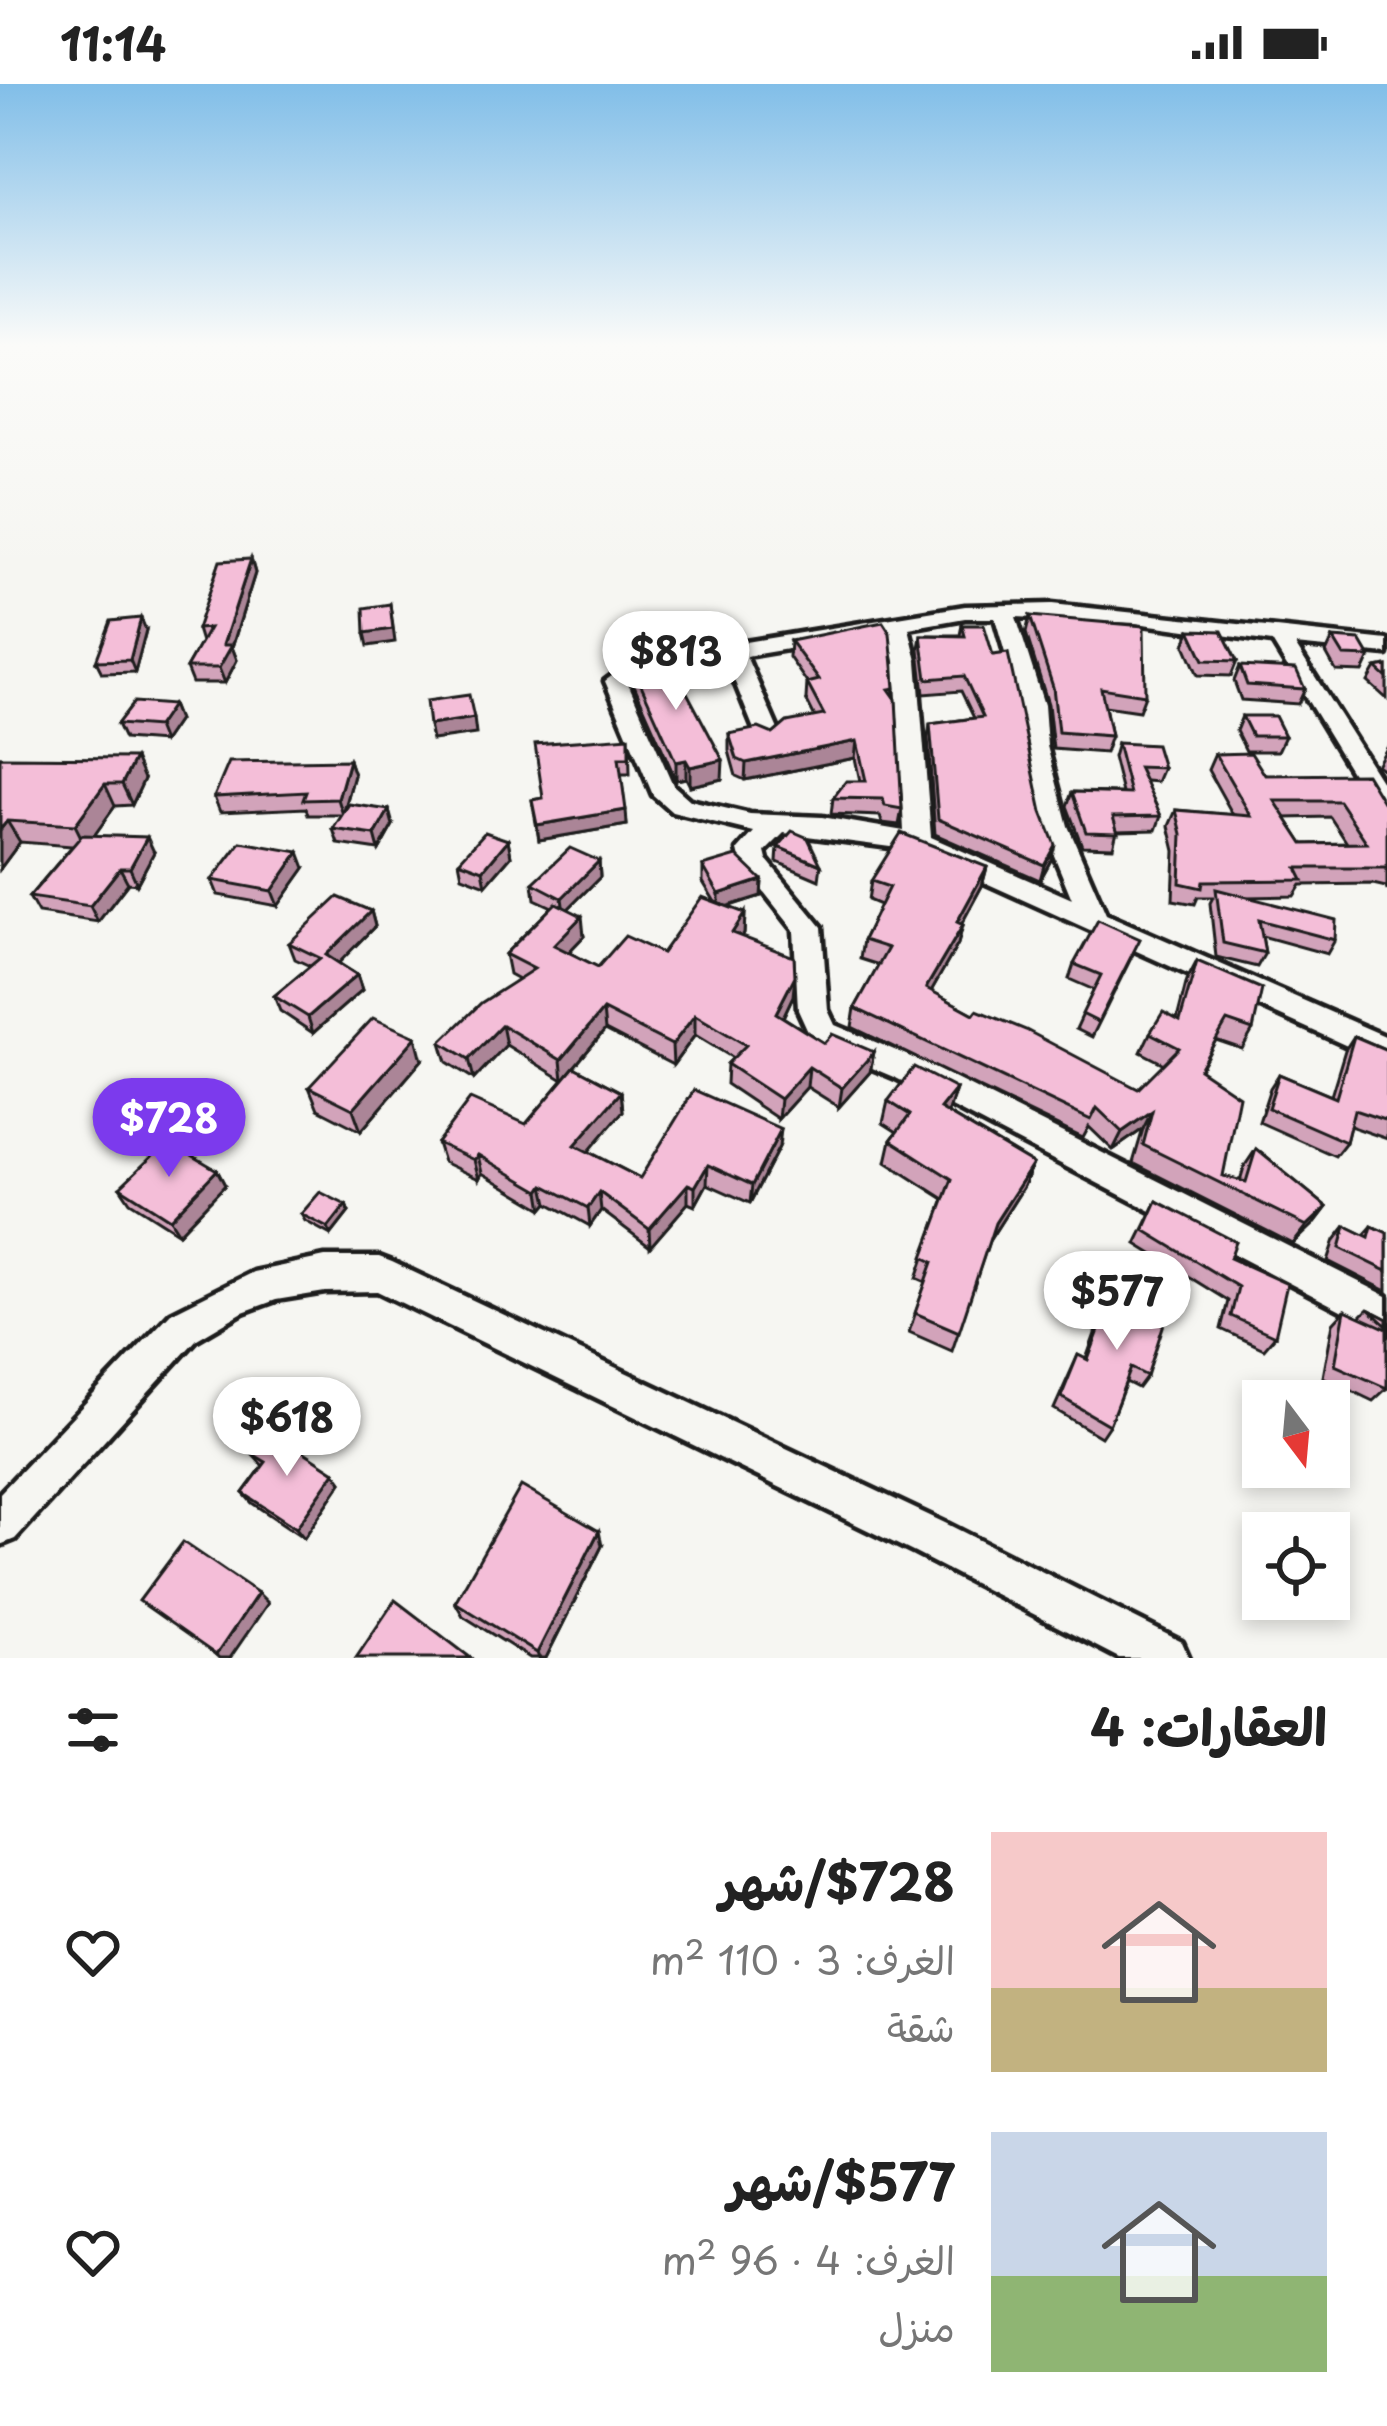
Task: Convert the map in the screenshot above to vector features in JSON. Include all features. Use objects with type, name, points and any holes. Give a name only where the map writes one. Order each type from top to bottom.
[{"type":"street","points":[[1004,611],[1032,705],[1035,746],[1055,826],[1093,916]]},
{"type":"street","points":[[1387,647],[1136,617],[1004,611],[637,669],[620,675],[617,690],[668,799],[750,823],[918,842],[1093,916],[1387,1051]]},
{"type":"street","points":[[898,625],[906,662],[918,842]]},
{"type":"street","points":[[1279,637],[1387,810]]},
{"type":"street","points":[[733,651],[770,739]]},
{"type":"street","points":[[778,824],[751,850],[754,863],[808,927],[813,1010],[824,1034],[907,1069],[1387,1316]]},
{"type":"street","points":[[0,1525],[184,1326],[220,1300],[260,1282],[322,1272],[379,1274],[930,1538],[1166,1658]]},
{"type":"building","points":[[251,559],[223,645],[232,645],[219,668],[186,668],[209,628],[197,629],[220,561]]},
{"type":"building","points":[[390,604],[393,629],[365,633],[364,608]]},
{"type":"building","points":[[1030,616],[1144,626],[1145,695],[1101,688],[1111,736],[1058,732],[1053,687]]},
{"type":"building","points":[[141,618],[130,660],[96,661],[111,621]]},
{"type":"building","points":[[883,622],[890,633],[895,688],[889,689],[896,699],[902,809],[885,806],[883,799],[833,798],[846,781],[866,781],[857,741],[746,763],[737,759],[729,734],[759,728],[773,734],[787,722],[824,715],[807,683],[819,680],[790,641]]},
{"type":"building","points":[[962,625],[984,625],[993,655],[1008,653],[1042,812],[1055,845],[1044,865],[938,819],[930,724],[983,717],[964,676],[927,679],[921,635],[965,636]]},
{"type":"building","points":[[1190,630],[1222,631],[1237,661],[1204,660]]},
{"type":"building","points":[[1333,638],[1360,640],[1370,657],[1344,656]]},
{"type":"building","points":[[668,657],[723,760],[690,767],[686,760],[676,762],[633,667]]},
{"type":"building","points":[[1240,666],[1296,669],[1305,689],[1247,685]]},
{"type":"building","points":[[469,695],[474,718],[429,725],[426,701]]},
{"type":"building","points":[[134,702],[172,705],[157,727],[117,724]]},
{"type":"building","points":[[1242,716],[1275,716],[1285,736],[1252,736]]},
{"type":"building","points":[[629,737],[629,758],[619,758],[626,810],[537,825],[532,800],[543,798],[535,744]]},
{"type":"building","points":[[1117,743],[1156,745],[1163,768],[1138,767],[1161,816],[1113,817],[1118,833],[1086,832],[1072,792],[1130,794]]},
{"type":"building","points":[[1251,753],[1265,775],[1366,774],[1387,803],[1387,868],[1297,868],[1303,880],[1203,881],[1202,888],[1180,883],[1182,834],[1176,810],[1251,816],[1215,754]],"holes":[[[1275,801],[1339,801],[1367,843],[1303,844]]]},
{"type":"building","points":[[0,757],[135,758],[122,784],[105,784],[75,825],[7,821],[0,830]]},
{"type":"building","points":[[349,760],[338,799],[303,800],[306,792],[214,797],[229,762]]},
{"type":"building","points":[[349,804],[389,810],[375,835],[333,829]]},
{"type":"building","points":[[792,831],[808,838],[821,865],[778,847]]},
{"type":"building","points":[[485,832],[508,840],[483,870],[459,861]]},
{"type":"building","points":[[901,833],[987,867],[957,922],[963,925],[926,988],[974,1014],[977,1010],[1026,1030],[1138,1089],[1179,1048],[1150,1033],[1163,1012],[1180,1021],[1197,961],[1262,989],[1253,1030],[1227,1021],[1199,1069],[1239,1096],[1223,1176],[1246,1182],[1256,1149],[1327,1207],[1307,1226],[1143,1145],[1152,1111],[1122,1132],[1097,1108],[1091,1120],[855,1008],[888,948],[863,940],[889,887],[871,881]]},
{"type":"building","points":[[82,835],[147,837],[130,868],[120,868],[90,906],[29,897]]},
{"type":"building","points":[[241,842],[299,852],[272,891],[212,880]]},
{"type":"building","points":[[570,848],[599,861],[562,898],[533,883]]},
{"type":"building","points":[[737,856],[762,880],[719,894],[703,866]]},
{"type":"building","points":[[1216,889],[1336,920],[1335,940],[1259,920],[1265,953],[1223,943]]},
{"type":"building","points":[[338,897],[371,911],[326,955],[357,975],[308,1017],[274,996],[320,958],[289,943]]},
{"type":"building","points":[[702,897],[745,913],[732,933],[794,957],[795,976],[776,1013],[824,1043],[832,1034],[874,1052],[842,1088],[809,1067],[780,1099],[727,1064],[746,1045],[695,1015],[672,1045],[603,1010],[561,1060],[502,1025],[469,1059],[441,1042],[481,1003],[534,969],[505,954],[556,903],[582,916],[554,945],[598,967],[625,936],[662,953]]},
{"type":"building","points":[[1098,920],[1140,939],[1098,1022],[1082,1014],[1101,975],[1074,964]]},
{"type":"building","points":[[373,1018],[416,1037],[353,1109],[309,1087]]},
{"type":"building","points":[[1354,1036],[1387,1050],[1387,1121],[1354,1110],[1346,1142],[1268,1108],[1279,1074],[1336,1098]]},
{"type":"building","points":[[574,1067],[621,1092],[575,1145],[640,1178],[694,1090],[781,1129],[752,1185],[708,1165],[695,1187],[688,1184],[649,1229],[599,1192],[588,1208],[544,1185],[540,1191],[478,1155],[474,1160],[437,1143],[470,1099],[526,1124]]},
{"type":"building","points":[[914,1067],[956,1089],[940,1109],[1033,1164],[995,1223],[959,1332],[915,1313],[933,1262],[923,1257],[952,1179],[891,1140],[910,1115],[888,1101]]},
{"type":"building","points":[[168,1141],[217,1170],[170,1219],[120,1187]]},
{"type":"building","points":[[320,1192],[346,1205],[328,1228],[301,1214]]},
{"type":"building","points":[[1157,1201],[1236,1242],[1230,1258],[1287,1284],[1275,1336],[1231,1316],[1238,1287],[1144,1230]]},
{"type":"building","points":[[1346,1226],[1369,1237],[1372,1226],[1387,1233],[1387,1271],[1340,1248]]},
{"type":"building","points":[[1117,1282],[1169,1308],[1147,1376],[1131,1368],[1109,1425],[1061,1397],[1078,1355],[1088,1360]]},
{"type":"building","points":[[1345,1310],[1387,1329],[1387,1388],[1335,1365]]},
{"type":"building","points":[[269,1429],[335,1472],[296,1528],[243,1493],[266,1462],[251,1453]]},
{"type":"building","points":[[521,1486],[599,1531],[537,1653],[455,1602]]},
{"type":"building","points":[[183,1542],[258,1593],[216,1655],[139,1601]]},
{"type":"building","points":[[395,1600],[471,1658],[356,1658]]}]
